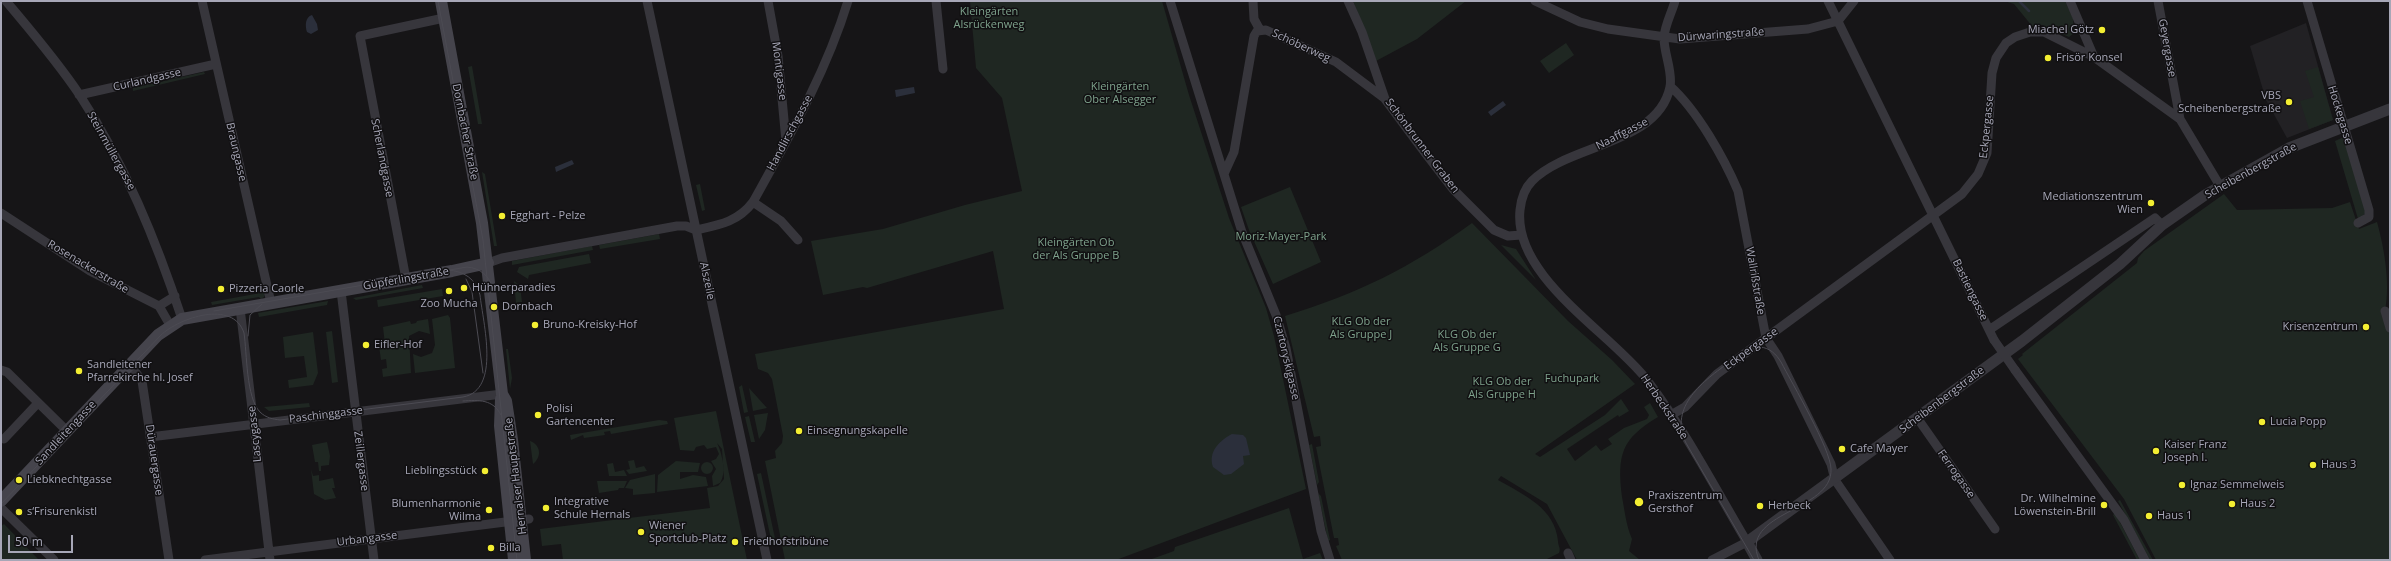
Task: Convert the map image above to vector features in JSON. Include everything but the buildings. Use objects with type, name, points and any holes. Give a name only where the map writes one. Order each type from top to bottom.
[{"type":"main road","name":"Dornbacher Straße","points":[[441,1],[488,263]]},
{"type":"main road","name":"Güpferlingstraße","points":[[130,364],[158,335],[170,325],[182,319],[488,263]]},
{"type":"main road","name":"Hernalser Hauptstraße","points":[[488,263],[502,394],[506,401],[512,440],[525,560]]},
{"type":"main road","name":"Sandleitengasse","points":[[1,501],[130,364]]},
{"type":"main road","name":"Hernalser Hauptstraße","points":[[514,560],[520,520]]},
{"type":"street","name":"Steinmüllergasse","points":[[6,1],[79,95],[132,187],[146,218],[182,319]]},
{"type":"street","name":"Braungasse","points":[[202,1],[271,303]]},
{"type":"street","name":"Alszeile","points":[[647,1],[767,560]]},
{"type":"street","name":"Montigasse","points":[[768,1],[778,56],[786,141]]},
{"type":"street","name":"Handlirschgasse","points":[[696,230],[734,219],[746,210],[752,202],[806,107],[827,60],[848,1]]},
{"type":"street","points":[[936,1],[943,69]]},
{"type":"street","name":"Czartoryskigasse","points":[[1170,1],[1242,232],[1276,315],[1286,348],[1321,531],[1330,560]]},
{"type":"street","points":[[1253,1],[1254,19],[1260,30]]},
{"type":"street","name":"Schönbrunner Graben","points":[[1348,1],[1385,99],[1438,171],[1477,216],[1494,230],[1508,236],[1521,235]]},
{"type":"street","name":"Dürwaringstraße","points":[[1535,1],[1580,22],[1608,29],[1680,39],[1808,29],[1838,21]]},
{"type":"street","name":"Naaffgasse","points":[[1521,235],[1519,221],[1522,197],[1532,181],[1551,168],[1636,129],[1652,120],[1662,106],[1670,86],[1664,37],[1675,1]]},
{"type":"street","name":"Bastiengasse","points":[[1828,1],[1994,340],[2124,520],[2145,560]]},
{"type":"street","points":[[1838,21],[1854,1]]},
{"type":"street","points":[[2070,1],[2094,57]]},
{"type":"street","name":"Geyergasse","points":[[2158,1],[2180,120]]},
{"type":"street","name":"Hockegasse","points":[[2307,1],[2369,210],[2369,217],[2358,223]]},
{"type":"street","name":"Scherlandgasse","points":[[406,279],[360,36],[444,18]]},
{"type":"street","name":"Schöberweg","points":[[1224,174],[1234,152],[1254,36],[1260,30],[1266,30],[1336,62],[1385,99]]},
{"type":"street","name":"Eckpergasse","points":[[1672,415],[1685,407],[1717,374],[1933,216],[1970,185],[1983,164],[1987,153],[1992,73],[1996,58],[2006,43],[2022,34],[2044,32],[2094,57],[2180,120],[2220,186]]},
{"type":"street","name":"Curlandgasse","points":[[79,95],[216,64]]},
{"type":"street","name":"Wallrißstraße","points":[[1670,86],[1682,96],[1699,122],[1729,171],[1738,191],[1766,338],[1778,356],[1831,464],[1835,480],[1890,560]]},
{"type":"street","name":"Scheibenbergstraße","points":[[1712,560],[1747,542],[1835,480],[2022,341],[2120,264],[2162,225],[2220,186],[2289,148],[2390,109]]},
{"type":"street","points":[[752,202],[781,221],[798,240]]},
{"type":"street","name":"Rosenackerstraße","points":[[1,213],[90,271],[159,306]]},
{"type":"street","points":[[1989,330],[2155,218],[2162,225]]},
{"type":"street","name":"Güpferlingstraße","points":[[488,263],[502,258],[677,226],[686,226],[696,230]]},
{"type":"street","name":"Herbeckstraße","points":[[1521,235],[1548,281],[1575,311],[1622,352],[1640,372],[1672,415],[1757,560]]},
{"type":"street","name":"Zeillergasse","points":[[341,291],[374,560]]},
{"type":"street","points":[[170,325],[159,306],[175,296]]},
{"type":"street","name":"Lascygasse","points":[[240,308],[270,556]]},
{"type":"street","points":[[2385,311],[2390,328]]},
{"type":"street","name":"Dürauergasse","points":[[130,364],[142,380],[169,560]]},
{"type":"street","points":[[1,370],[7,372],[67,431]]},
{"type":"street","name":"Paschinggasse","points":[[150,437],[502,394]]},
{"type":"street","points":[[4,439],[38,403]]},
{"type":"street","name":"Ferrogasse","points":[[1918,418],[1995,530]]},
{"type":"street","points":[[1,508],[54,560]]},
{"type":"street","name":"Urbangasse","points":[[205,560],[270,556],[371,538],[520,520]]},
{"type":"shaded area","points":[[2306,23],[2333,120],[2287,138],[2266,100],[2250,46]]},
{"type":"green space","points":[[970,1],[1162,1],[1189,95],[1229,218],[1266,308],[1274,336],[1306,489],[1116,560],[785,560],[765,461],[776,458],[775,451],[782,443],[783,436],[772,379],[768,373],[758,369],[755,354],[1004,309],[993,251],[867,288],[863,287],[823,295],[811,241],[883,229],[965,205],[1022,191],[1002,98],[976,68]]},
{"type":"green space","points":[[1353,1],[1466,1],[1417,39],[1376,61]]},
{"type":"green space","points":[[2004,1],[2065,1],[2073,18],[2074,33],[2069,37],[2042,25],[2032,26],[2014,4]]},
{"type":"green space","points":[[1566,43],[1574,55],[1549,73],[1540,61]]},
{"type":"green space","points":[[472,66],[482,124],[478,124],[468,67]]},
{"type":"green space","points":[[2318,67],[2333,120],[2309,129],[2300,101],[2314,97],[2305,71]]},
{"type":"green space","points":[[204,72],[205,74],[133,91],[133,88]]},
{"type":"green space","points":[[2346,136],[2366,213],[2358,219],[2335,141]]},
{"type":"green space","points":[[482,172],[485,174],[497,246],[494,246]]},
{"type":"green space","points":[[700,184],[705,210],[702,211],[696,185]]},
{"type":"green space","name":"Moriz-Mayer-Park","points":[[1290,187],[1321,262],[1273,284],[1249,230],[1241,207]]},
{"type":"green space","points":[[2224,194],[2237,210],[2332,208],[2350,202],[2359,229],[2377,222],[2386,269],[2387,293],[2384,315],[2390,337],[2390,560],[2156,560],[2124,499],[2018,359],[2023,355],[2022,354],[2137,263],[2138,258],[2144,251]]},
{"type":"green space","points":[[1472,223],[1568,321],[1612,360],[1635,384],[1535,454],[1540,457],[1605,415],[1621,399],[1629,411],[1619,417],[1618,415],[1567,449],[1575,461],[1596,445],[1601,451],[1612,444],[1608,439],[1624,428],[1647,419],[1649,415],[1644,407],[1650,403],[1658,417],[1636,433],[1629,441],[1621,459],[1620,470],[1622,497],[1627,524],[1632,539],[1629,551],[1640,560],[1577,560],[1547,504],[1501,476],[1498,480],[1528,497],[1545,511],[1556,530],[1560,548],[1559,553],[1545,560],[1342,560],[1336,546],[1339,545],[1338,538],[1334,538],[1316,447],[1321,446],[1320,436],[1314,437],[1285,316],[1336,299],[1382,278],[1427,253]]},
{"type":"green space","points":[[659,234],[660,239],[600,249],[599,245]]},
{"type":"green space","points":[[1501,245],[1516,249],[1536,280]]},
{"type":"green space","points":[[592,246],[593,250],[512,265],[512,261]]},
{"type":"green space","points":[[589,254],[591,263],[529,275],[528,279],[517,272],[519,267]]},
{"type":"green space","points":[[514,281],[520,286],[522,302],[516,303]]},
{"type":"green space","points":[[422,285],[423,288],[356,300],[353,298]]},
{"type":"green space","points":[[442,289],[443,296],[378,307],[377,300]]},
{"type":"green space","points":[[266,292],[264,297],[261,299],[259,297],[212,305],[211,302]]},
{"type":"green space","points":[[328,301],[327,305],[259,317],[258,313]]},
{"type":"green space","points":[[448,315],[450,318],[455,368],[415,373],[413,354],[421,357],[432,353],[435,345],[432,319]]},
{"type":"green space","points":[[428,319],[430,334],[419,331],[409,336],[411,373],[383,377],[382,369],[387,368],[386,359],[381,360],[379,346],[385,345],[383,327],[410,321],[411,324]]},
{"type":"green space","points":[[332,331],[338,382],[332,383],[326,332]]},
{"type":"green space","points":[[313,332],[318,373],[313,385],[289,388],[288,380],[307,377],[304,356],[285,358],[283,337]]},
{"type":"green space","points":[[506,349],[508,349],[512,378],[510,389]]},
{"type":"green space","points":[[742,385],[748,412],[744,413],[739,387]]},
{"type":"green space","points":[[749,388],[767,408],[753,411]]},
{"type":"green space","points":[[309,403],[310,407],[269,411],[264,407]]},
{"type":"green space","name":"Wiener Sportclub-Platz","points":[[716,411],[747,560],[563,560],[561,544],[542,546],[540,529],[710,508],[707,488],[718,486],[724,479],[723,470],[720,483],[713,486],[712,476],[716,469],[711,461],[716,459],[719,454],[716,447],[707,449],[704,445],[696,447],[694,451],[680,450],[674,418]],"holes":[[[717,443],[722,449],[723,462],[721,452]]]},
{"type":"green space","points":[[768,413],[765,430],[759,439],[754,415]]},
{"type":"green space","points":[[749,416],[755,442],[751,442],[745,417]]},
{"type":"green space","points":[[659,420],[667,421],[668,424],[611,434],[610,431],[604,432],[605,435],[584,438],[583,435],[571,440],[570,435]]},
{"type":"green space","points":[[530,441],[536,445],[539,451],[538,458],[533,464]]},
{"type":"green space","points":[[327,442],[330,456],[329,465],[321,466],[321,471],[319,471],[318,462],[315,462],[312,445]]},
{"type":"green space","points":[[1312,444],[1319,482],[1317,485],[1309,445]]},
{"type":"green space","points":[[634,460],[636,468],[644,466],[647,471],[629,474],[626,470],[630,469],[628,461]]},
{"type":"green space","points":[[676,461],[700,463],[698,472],[680,472],[680,479],[693,475],[706,477],[708,486],[657,492],[658,475]]},
{"type":"green space","points":[[709,462],[712,463],[712,473],[705,474],[702,473],[701,466],[702,463]]},
{"type":"green space","points":[[613,463],[615,472],[624,470],[627,476],[609,476],[607,464]]},
{"type":"green space","points":[[311,469],[313,476],[319,475],[319,481],[333,478],[335,488],[332,488],[336,498],[325,500],[314,494]]},
{"type":"green space","points":[[761,473],[776,543],[772,544],[757,474]]},
{"type":"green space","points":[[655,474],[655,493],[633,495],[633,489],[625,488],[630,480]]},
{"type":"green space","points":[[597,481],[627,481],[624,488],[599,493]]},
{"type":"green space","points":[[1318,493],[1321,496],[1330,540],[1328,541]]},
{"type":"green space","points":[[2120,500],[2153,560],[2150,560],[2118,501]]},
{"type":"green space","points":[[1289,508],[1303,559],[1320,553],[1323,560],[1149,560],[1174,551],[1175,547]]},
{"type":"green space","points":[[2115,513],[2140,560],[2137,560],[2113,515]]},
{"type":"green space","points":[[4,524],[39,560],[1,560],[1,526]]},
{"type":"water","points":[[312,15],[317,24],[318,30],[311,34],[307,32],[306,25],[308,18]]},
{"type":"water","points":[[914,87],[915,93],[896,97],[895,90]]},
{"type":"water","points":[[1503,101],[1506,105],[1491,116],[1488,112]]},
{"type":"water","points":[[572,160],[574,164],[556,172],[555,167]]},
{"type":"water","points":[[1232,434],[1243,435],[1246,438],[1250,455],[1243,456],[1244,464],[1231,474],[1224,475],[1213,467],[1212,456],[1219,444]]},
{"type":"waterway","points":[[2019,1],[2029,11]]},
{"type":"tram line","points":[[438,1],[483,240],[517,560]]},
{"type":"tram line","points":[[214,311],[467,267],[476,269],[484,274],[490,280],[493,289]]},
{"type":"tram line","points":[[1,504],[161,335],[169,329],[192,318],[218,314],[229,317],[238,323],[244,333],[248,375],[252,397],[260,412],[272,419],[280,420],[463,397],[475,392],[482,382],[486,369],[487,354],[480,295],[476,284],[472,280],[464,274],[448,270]]},
{"type":"tram line","points":[[466,279],[472,292],[483,373]]},
{"type":"tram line","points":[[248,336],[250,315],[262,304]]},
{"type":"tram line","points":[[1754,560],[1686,443],[1682,430],[1682,418],[1685,406],[1700,386],[1744,352],[1751,348],[1760,347],[1772,352],[1781,362],[1818,432],[1825,447],[1831,469],[1828,483],[1818,494],[1804,504],[1773,521],[1762,531],[1756,544],[1759,560]]},
{"type":"tram line","points":[[463,401],[480,401],[490,403],[501,415]]},
{"type":"place","name":"Miachel Götz","points":[[2102,30]]},
{"type":"place","name":"Frisör Konsel","points":[[2048,58]]},
{"type":"place","name":"VBS Scheibenbergstraße","points":[[2289,102]]},
{"type":"place","name":"Mediationszentrum Wien","points":[[2151,203]]},
{"type":"place","name":"Egghart - Pelze","points":[[502,216]]},
{"type":"place","name":"Hühnerparadies","points":[[464,288]]},
{"type":"place","name":"Pizzeria Caorle","points":[[221,289]]},
{"type":"place","name":"Zoo Mucha","points":[[449,291]]},
{"type":"place","name":"Dornbach","points":[[494,307]]},
{"type":"place","name":"Bruno-Kreisky-Hof","points":[[535,325]]},
{"type":"place","name":"Krisenzentrum","points":[[2366,327]]},
{"type":"place","name":"Eifler-Hof","points":[[366,345]]},
{"type":"place","name":"Sandleitener Pfarrekirche hl. Josef","points":[[79,371]]},
{"type":"place","name":"Polisi Gartencenter","points":[[538,415]]},
{"type":"place","name":"Lucia Popp","points":[[2262,422]]},
{"type":"place","name":"Einsegnungskapelle","points":[[799,431]]},
{"type":"place","name":"Cafe Mayer","points":[[1842,449]]},
{"type":"place","name":"Kaiser Franz Joseph I.","points":[[2156,451]]},
{"type":"place","name":"Haus 3","points":[[2313,465]]},
{"type":"place","name":"Lieblingsstück","points":[[485,471]]},
{"type":"place","name":"Liebknechtgasse","points":[[19,480]]},
{"type":"place","name":"Ignaz Semmelweis","points":[[2182,485]]},
{"type":"place","name":"Praxiszentrum Gersthof","points":[[1639,502]]},
{"type":"place","name":"Haus 2","points":[[2232,504]]},
{"type":"place","name":"Dr. Wilhelmine Löwenstein-Brill","points":[[2104,505]]},
{"type":"place","name":"Herbeck","points":[[1760,506]]},
{"type":"place","name":"Integrative Schule Hernals","points":[[546,508]]},
{"type":"place","name":"Blumenharmonie Wilma","points":[[489,510]]},
{"type":"place","name":"s‘Frisurenkistl","points":[[19,512]]},
{"type":"place","name":"Haus 1","points":[[2149,516]]},
{"type":"place","name":"Wiener Sportclub-Platz","points":[[641,532]]},
{"type":"place","name":"Friedhofstribüne","points":[[735,542]]},
{"type":"place","name":"Billa","points":[[491,548]]},
{"type":"park label","name":"Kleingärten Alsrückenweg","points":[[989,18]]},
{"type":"park label","name":"Kleingärten Ober Alsegger","points":[[1120,93]]},
{"type":"park label","name":"Kleingärten Ob der Als Gruppe B","points":[[1076,249]]},
{"type":"park label","name":"KLG Ob der Als Gruppe J","points":[[1361,328]]},
{"type":"park label","name":"KLG Ob der Als Gruppe G","points":[[1467,341]]},
{"type":"park label","name":"Fuchupark","points":[[1572,379]]},
{"type":"park label","name":"KLG Ob der Als Gruppe H","points":[[1502,388]]}]
